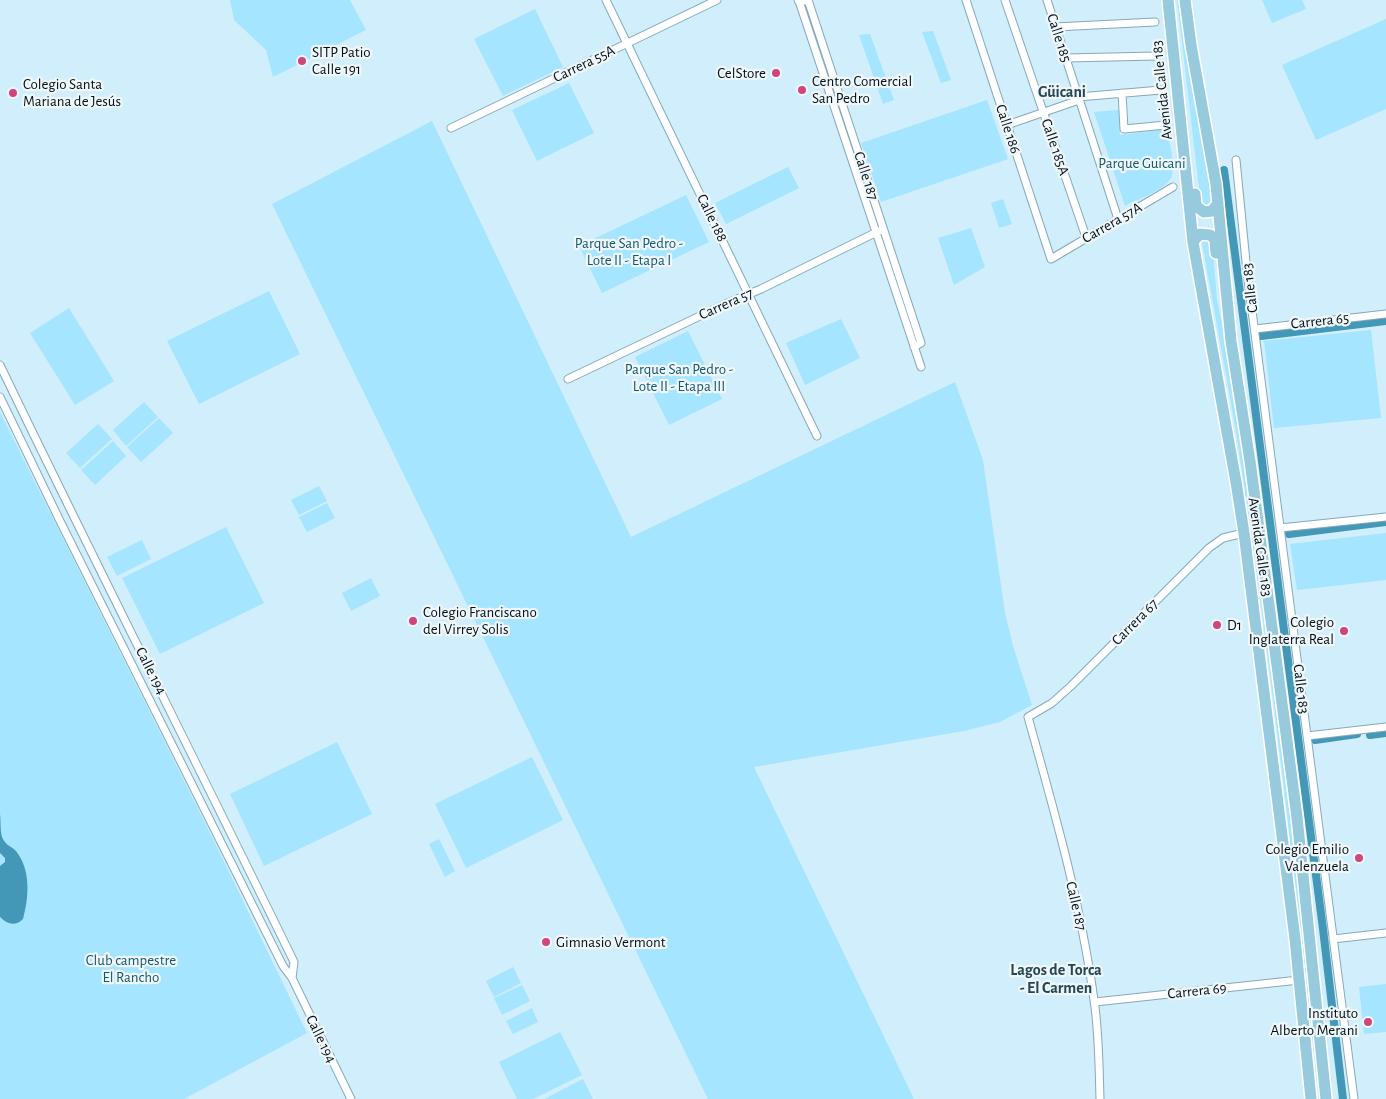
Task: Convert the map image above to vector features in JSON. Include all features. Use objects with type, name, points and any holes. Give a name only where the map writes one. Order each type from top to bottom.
[{"type":"main road","name":"Avenida Calle 183","points":[[1168,0],[1194,242],[1244,533],[1299,980],[1311,1099]]},
{"type":"main road","name":"Avenida Calle 183","points":[[1185,0],[1188,31],[1218,203],[1230,325],[1250,461],[1297,818],[1326,1099]]},
{"type":"main road","points":[[1181,124],[1191,162],[1196,206],[1201,211],[1208,212],[1216,208],[1218,203]]},
{"type":"main road","points":[[1194,242],[1202,234],[1208,234],[1215,239],[1218,286],[1230,325]]},
{"type":"street","name":"Calle 188","points":[[606,0],[817,436]]},
{"type":"street","name":"Carrera 55A","points":[[451,128],[717,0]]},
{"type":"street","points":[[799,0],[806,0]]},
{"type":"street","name":"Calle 187","points":[[799,0],[921,367]]},
{"type":"street","name":"Calle 187","points":[[806,0],[921,343],[914,347]]},
{"type":"street","name":"Calle 186","points":[[966,0],[1052,259]]},
{"type":"street","name":"Calle 185A","points":[[1005,0],[1086,237]]},
{"type":"street","name":"Calle 185","points":[[1047,0],[1118,219]]},
{"type":"street","points":[[1055,26],[1155,22]]},
{"type":"street","points":[[1066,58],[1157,56]]},
{"type":"street","points":[[1007,125],[1079,98],[1161,90]]},
{"type":"street","points":[[1122,93],[1124,129],[1166,125]]},
{"type":"street","name":"Calle 183","points":[[1236,160],[1280,528],[1354,1099]]},
{"type":"street","name":"Carrera 57A","points":[[1052,259],[1086,237],[1173,187]]},
{"type":"street","name":"Carrera 57","points":[[568,379],[884,229]]},
{"type":"street","name":"Carrera 65","points":[[1255,329],[1386,314]]},
{"type":"street","name":"Calle 194","points":[[0,365],[294,962],[292,978]]},
{"type":"street","name":"Calle 194","points":[[0,396],[60,521],[283,966],[292,978],[351,1099]]},
{"type":"street","points":[[1280,528],[1386,517]]},
{"type":"street","name":"Carrera 67","points":[[1028,717],[1052,703],[1071,686],[1209,548],[1223,538],[1244,533]]},
{"type":"street","name":"Calle 187","points":[[1028,717],[1062,842],[1088,959],[1095,1002],[1100,1099]]},
{"type":"street","points":[[1307,736],[1386,727]]},
{"type":"street","points":[[1333,939],[1386,932]]},
{"type":"street","name":"Carrera 69","points":[[1095,1002],[1299,980]]},
{"type":"green space","points":[[230,0],[350,0],[366,30],[273,77],[266,50],[234,20]]},
{"type":"green space","points":[[1177,0],[1180,0],[1192,83],[1213,198],[1211,204],[1206,207],[1201,205]]},
{"type":"green space","points":[[1262,0],[1302,0],[1306,9],[1272,23]]},
{"type":"green space","points":[[806,7],[878,222],[877,223],[804,8]]},
{"type":"green space","points":[[535,9],[563,67],[503,96],[474,39]]},
{"type":"green space","points":[[1386,19],[1386,109],[1316,140],[1282,65]]},
{"type":"green space","points":[[933,31],[951,80],[941,83],[922,32]]},
{"type":"green space","points":[[870,34],[894,100],[883,104],[859,35]]},
{"type":"green space","points":[[569,83],[594,133],[537,161],[512,110]]},
{"type":"green space","points":[[987,100],[1008,159],[881,202],[861,143]]},
{"type":"green space","name":"Parque Guicani","points":[[1119,110],[1120,135],[1167,129],[1173,164],[1170,180],[1159,189],[1125,206],[1094,112]]},
{"type":"green space","points":[[432,121],[631,537],[955,382],[983,460],[1005,613],[1013,646],[1032,705],[1000,722],[964,731],[754,767],[914,1099],[708,1099],[272,204]]},
{"type":"green space","name":"Parque San Pedro - Lote II - Etapa I","points":[[788,167],[799,188],[726,224],[715,203]]},
{"type":"green space","name":"Parque San Pedro - Lote II - Etapa I","points":[[686,195],[709,242],[602,293],[579,246]]},
{"type":"green space","points":[[1003,199],[1012,224],[999,228],[991,203]]},
{"type":"green space","points":[[971,228],[985,267],[954,285],[938,238]]},
{"type":"green space","points":[[1204,238],[1212,243],[1217,299],[1228,355],[1242,449],[1282,752],[1322,1099],[1319,1099],[1282,775],[1251,532],[1239,451],[1202,242]]},
{"type":"green space","points":[[269,291],[300,354],[199,404],[167,341]]},
{"type":"green space","points":[[69,308],[114,381],[75,405],[30,333]]},
{"type":"green space","points":[[841,319],[860,358],[805,385],[786,343]]},
{"type":"green space","points":[[1371,330],[1381,418],[1274,428],[1264,341]]},
{"type":"green space","name":"Parque San Pedro - Lote II - Etapa III","points":[[688,331],[722,399],[669,425],[635,357]]},
{"type":"green space","points":[[144,402],[158,417],[126,446],[113,430]]},
{"type":"green space","name":"Club campestre El Rancho","points":[[0,412],[216,845],[307,1033],[184,1099],[0,1099]]},
{"type":"green space","points":[[159,418],[173,433],[141,462],[127,447]]},
{"type":"green space","points":[[98,424],[112,439],[80,468],[66,453]]},
{"type":"green space","points":[[113,441],[126,456],[95,485],[81,470]]},
{"type":"green space","points":[[319,486],[327,501],[299,515],[291,500]]},
{"type":"green space","points":[[327,503],[335,518],[307,532],[299,517]]},
{"type":"green space","points":[[226,527],[264,603],[160,654],[122,578]]},
{"type":"green space","points":[[1386,533],[1386,580],[1297,590],[1290,544]]},
{"type":"green space","points":[[142,540],[151,559],[117,576],[107,557]]},
{"type":"green space","points":[[371,578],[380,596],[351,611],[342,593]]},
{"type":"green space","points":[[337,742],[372,814],[264,866],[230,794]]},
{"type":"green space","points":[[532,757],[563,820],[466,868],[435,804]]},
{"type":"green space","points":[[439,839],[455,871],[445,877],[429,844]]},
{"type":"green space","points":[[513,967],[521,983],[494,997],[486,981]]},
{"type":"green space","points":[[1386,984],[1386,1032],[1364,1034],[1359,987]]},
{"type":"green space","points":[[522,985],[530,1001],[502,1015],[494,998]]},
{"type":"green space","points":[[532,1008],[538,1022],[513,1034],[506,1021]]},
{"type":"green space","points":[[560,1032],[582,1075],[533,1099],[517,1099],[499,1062]]},
{"type":"green space","points":[[583,1079],[593,1099],[544,1099]]},
{"type":"shaded area","points":[[0,814],[3,840],[21,858],[26,875],[27,902],[23,919],[14,924],[8,923],[0,917],[0,866],[5,862],[5,858],[0,853]]},
{"type":"waterway","points":[[1224,170],[1323,929],[1343,1099]]},
{"type":"waterway","points":[[1261,336],[1386,321]]},
{"type":"waterway","points":[[1289,534],[1386,522]]},
{"type":"waterway","points":[[1370,735],[1386,733]]},
{"type":"waterway","points":[[1315,740],[1357,734]]},
{"type":"place","name":"SITP Patio Calle 191","points":[[302,61]]},
{"type":"place","name":"CelStore","points":[[776,73]]},
{"type":"place","name":"Centro Comercial San Pedro","points":[[802,90]]},
{"type":"place","name":"Colegio Santa Mariana de Jesús","points":[[13,93]]},
{"type":"place","name":"Colegio Franciscano del Virrey Solis","points":[[413,621]]},
{"type":"place","name":"D1","points":[[1217,625]]},
{"type":"place","name":"Colegio Inglaterra Real","points":[[1344,631]]},
{"type":"place","name":"Colegio Emilio Valenzuela","points":[[1359,858]]},
{"type":"place","name":"Gimnasio Vermont","points":[[546,942]]},
{"type":"place","name":"Instituto Alberto Merani","points":[[1368,1022]]},
{"type":"district","name":"Güicani","points":[[1062,92]]},
{"type":"district","name":"Lagos de Torca - El Carmen","points":[[1056,979]]}]
